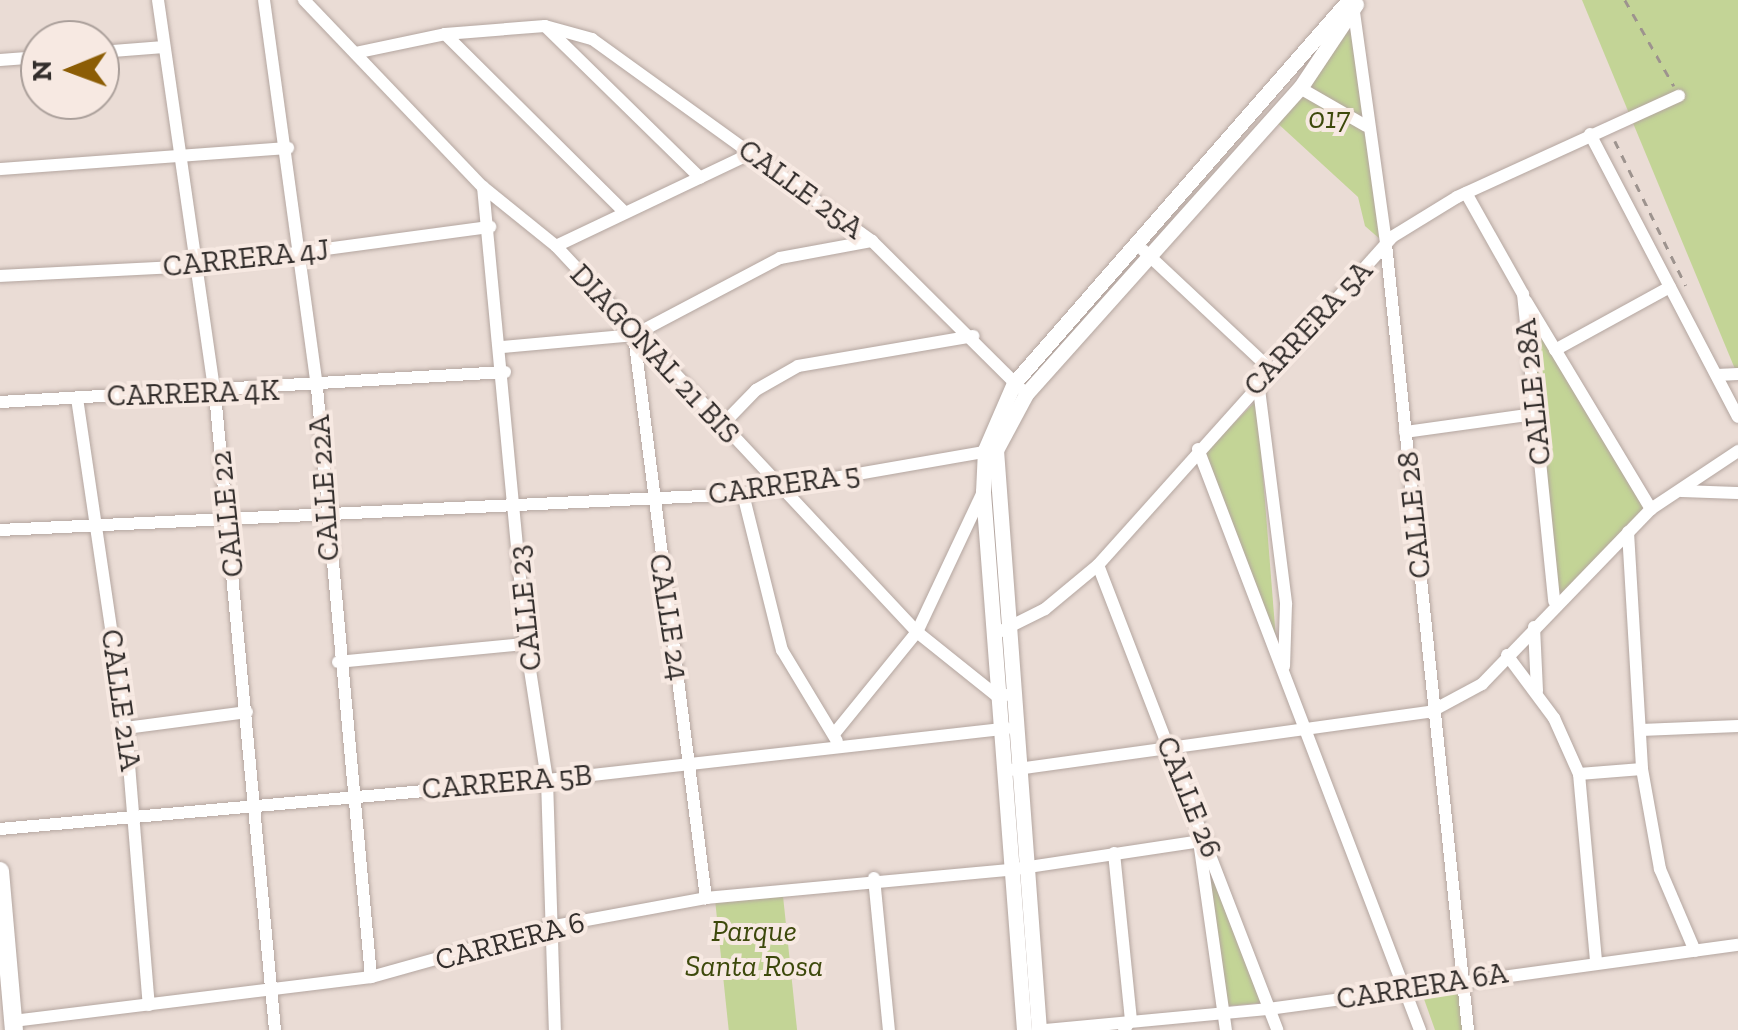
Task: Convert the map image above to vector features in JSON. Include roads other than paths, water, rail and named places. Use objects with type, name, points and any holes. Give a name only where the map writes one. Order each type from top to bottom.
[{"type":"main road","points":[[0,871],[13,1025]]},
{"type":"street","name":"CALLE 22","points":[[158,0],[200,266],[215,394],[274,1030]]},
{"type":"street","name":"CALLE 22A","points":[[264,0],[288,148],[316,388],[338,662],[371,977]]},
{"type":"street","name":"DIAGONAL 21 BIS","points":[[304,0],[483,187],[556,246],[634,335],[917,632],[1004,695]]},
{"type":"street","points":[[1141,248],[1300,88],[1353,2]]},
{"type":"street","points":[[744,494],[782,650],[837,740],[917,632],[983,492],[990,450],[1020,388],[1353,2]]},
{"type":"street","name":"CALLE 28","points":[[1353,2],[1366,126],[1386,244],[1430,712],[1468,1030]]},
{"type":"street","points":[[355,53],[444,34],[545,26],[700,178]]},
{"type":"street","name":"CALLE 25A","points":[[545,26],[592,39],[872,241],[973,336],[1020,388]]},
{"type":"street","points":[[444,34],[624,212]]},
{"type":"street","points":[[120,51],[164,48]]},
{"type":"street","points":[[1300,88],[1366,126]]},
{"type":"street","name":"CARRERA 5A","points":[[1000,633],[1098,565],[1268,368],[1386,244],[1419,216],[1679,96]]},
{"type":"street","points":[[1590,134],[1738,417]]},
{"type":"street","points":[[0,170],[288,148]]},
{"type":"street","points":[[556,246],[752,153]]},
{"type":"street","name":"CALLE 23","points":[[483,187],[505,372],[526,644],[547,780],[556,1030]]},
{"type":"street","name":"CALLE 28A","points":[[1466,193],[1523,294],[1534,414],[1555,564],[1554,604]]},
{"type":"street","name":"CARRERA 4J","points":[[0,276],[200,266],[490,227]]},
{"type":"street","points":[[502,347],[634,335],[780,258],[872,241]]},
{"type":"street","points":[[1141,248],[1268,368]]},
{"type":"street","points":[[1555,350],[1670,287]]},
{"type":"street","points":[[1523,294],[1651,509]]},
{"type":"street","name":"CALLE 24","points":[[634,335],[651,500],[692,764],[706,898]]},
{"type":"street","points":[[722,425],[756,390],[798,366],[973,336]]},
{"type":"street","name":"CARRERA 4K","points":[[0,402],[316,388],[505,372]]},
{"type":"street","points":[[1716,375],[1738,374]]},
{"type":"street","points":[[1258,381],[1286,604],[1287,684]]},
{"type":"street","name":"CALLE 21A","points":[[77,398],[126,728],[149,1005]]},
{"type":"street","points":[[1405,432],[1534,414]]},
{"type":"street","points":[[1198,448],[1399,990],[1420,1030]]},
{"type":"street","points":[[990,450],[1024,1030]]},
{"type":"street","name":"CARRERA 5","points":[[0,530],[326,518],[744,494],[990,450]]},
{"type":"street","points":[[1009,770],[1430,712],[1482,684],[1554,604],[1651,509],[1738,451]]},
{"type":"street","points":[[1681,491],[1738,493]]},
{"type":"street","points":[[983,492],[1000,633]]},
{"type":"street","points":[[1628,532],[1642,769],[1660,869],[1695,951]]},
{"type":"street","name":"CALLE 26","points":[[1098,565],[1277,1030]]},
{"type":"street","points":[[1534,626],[1537,691]]},
{"type":"street","points":[[338,662],[526,644]]},
{"type":"street","points":[[1507,655],[1537,691],[1579,774],[1596,960]]},
{"type":"street","points":[[126,728],[247,712]]},
{"type":"street","points":[[1641,730],[1738,726]]},
{"type":"street","name":"CARRERA 5B","points":[[0,829],[547,780],[692,764],[837,740],[1006,728]]},
{"type":"street","points":[[1579,774],[1642,769]]},
{"type":"street","points":[[1203,841],[1226,1030]]},
{"type":"street","name":"CARRERA 6","points":[[13,1025],[371,977],[554,926],[706,898],[874,878],[1017,869],[1203,841]]},
{"type":"street","points":[[1114,853],[1128,1025]]},
{"type":"street","points":[[1017,869],[1042,1030]]},
{"type":"street","points":[[874,878],[888,1030]]},
{"type":"street","name":"CARRERA 6A","points":[[1042,1030],[1269,1009],[1596,960],[1738,945]]},
{"type":"park label","name":"017","points":[[1329,118]]},
{"type":"park label","name":"Parque Santa Rosa","points":[[754,948]]}]
